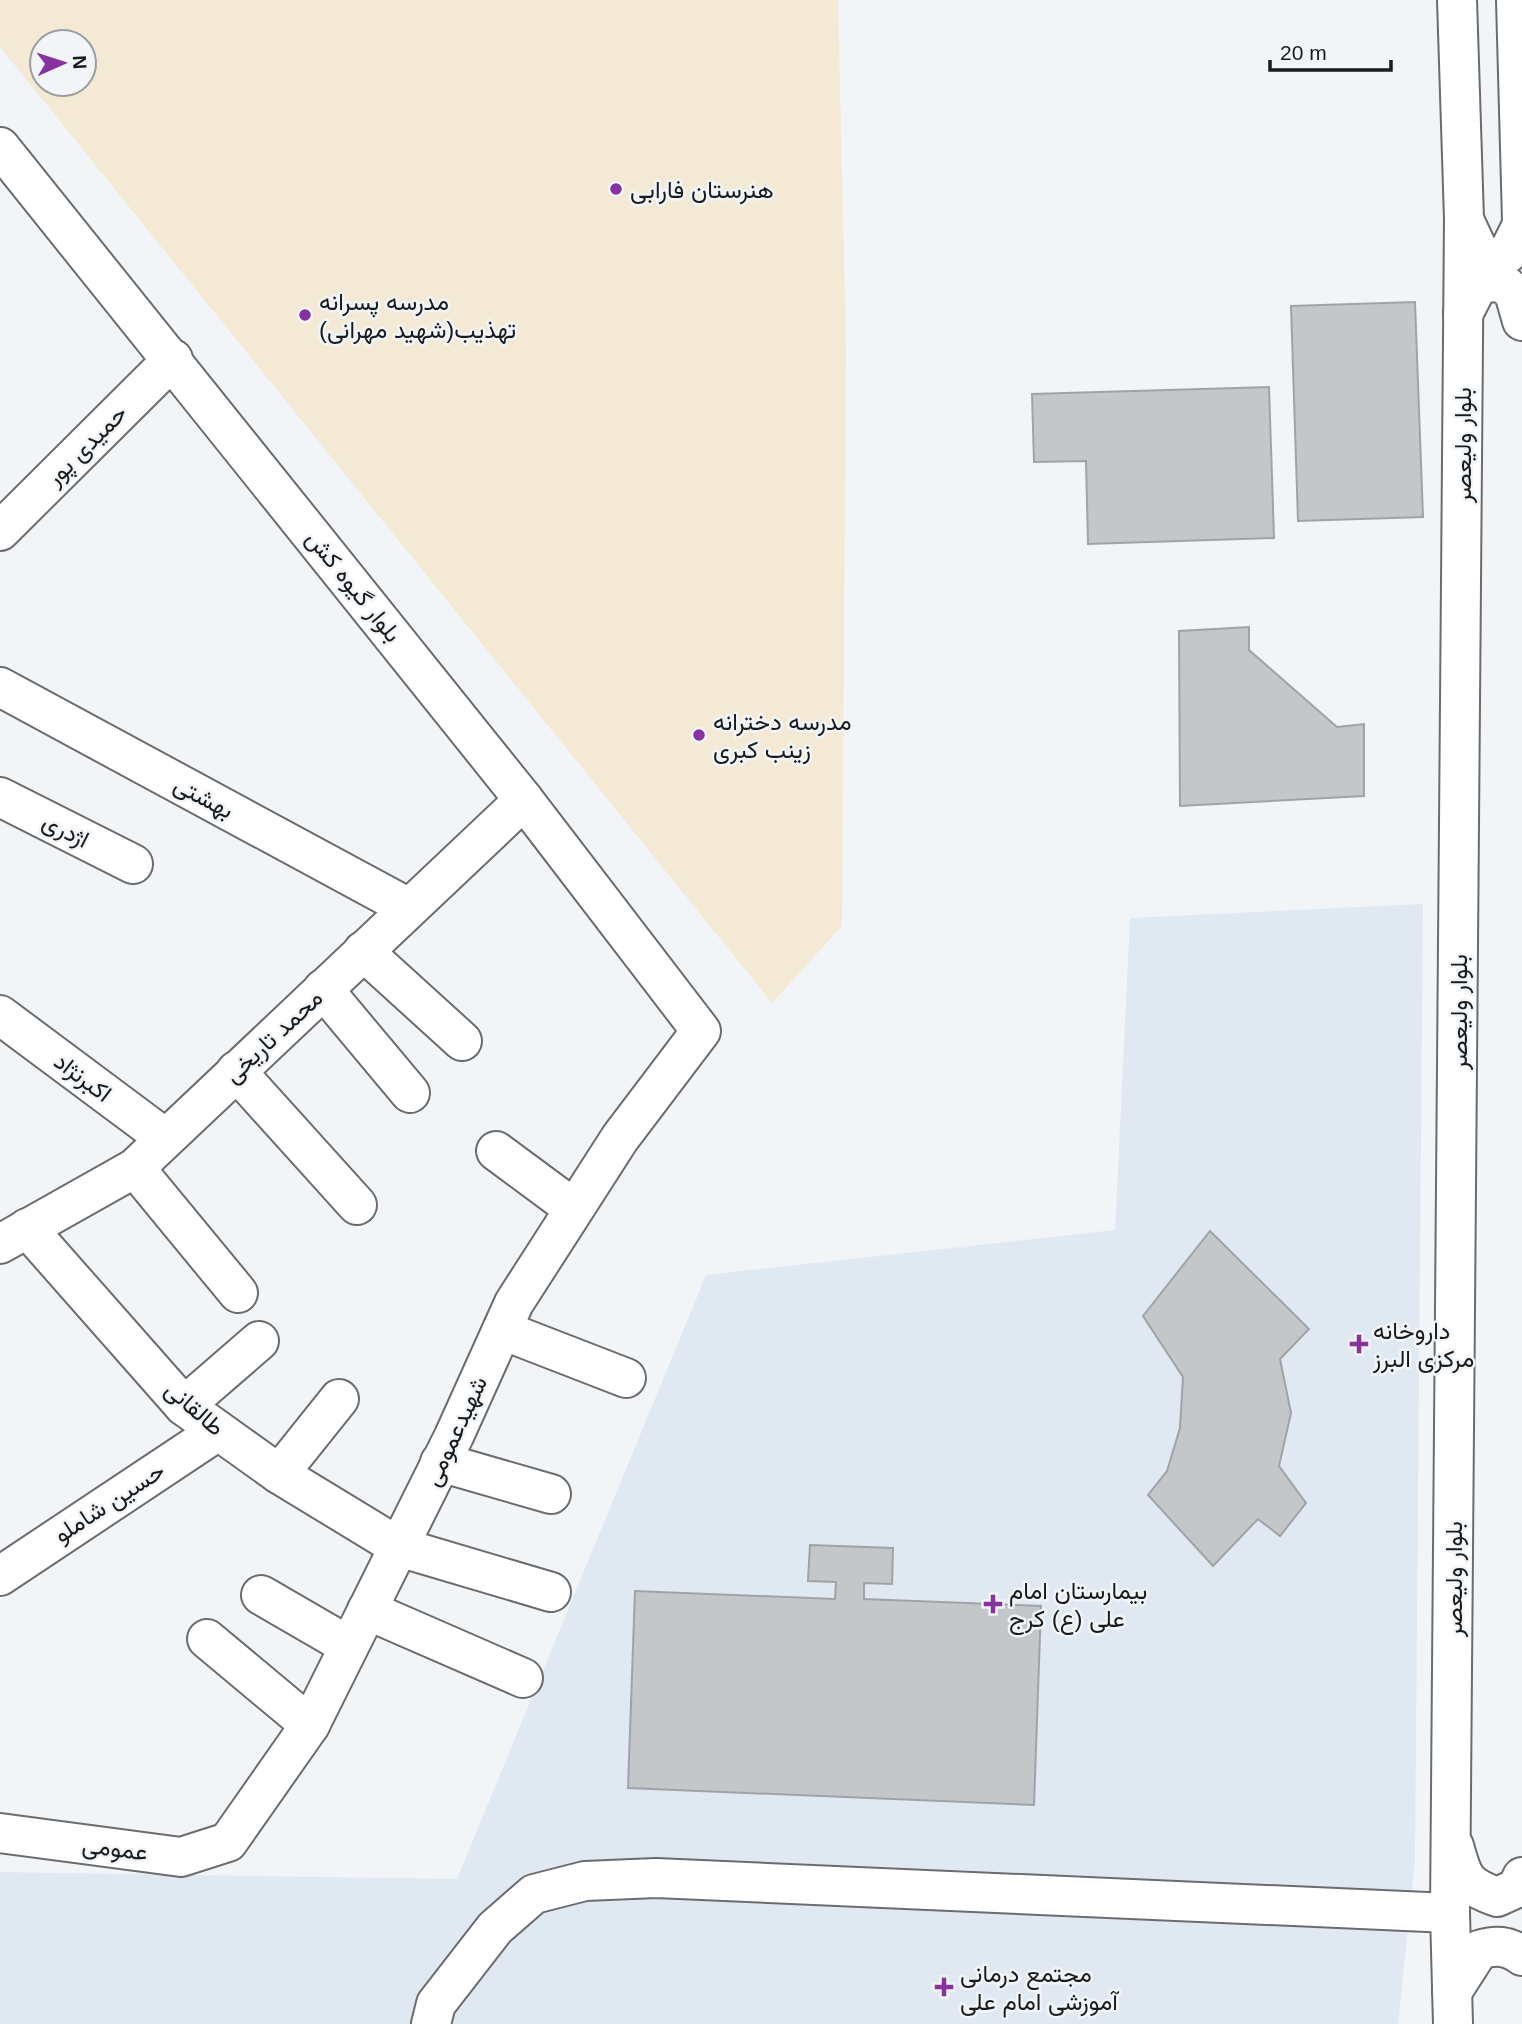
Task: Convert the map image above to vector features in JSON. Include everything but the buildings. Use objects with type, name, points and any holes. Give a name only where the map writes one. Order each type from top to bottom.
[{"type":"street","name":"بلوار ولیعصر","points":[[1452,2008],[1450,1913],[1464,219],[1457,0]]},
{"type":"street","points":[[1464,219],[1480,254],[1494,258],[1508,253],[1522,223],[1516,0]]},
{"type":"street","name":"بلوار گیوه کش","points":[[0,146],[524,800],[701,1031]]},
{"type":"street","points":[[1463,314],[1477,287],[1488,282],[1503,283],[1514,293],[1522,321]]},
{"type":"street","name":"حمیدی پور","points":[[1,527],[173,359]]},
{"type":"street","name":"بهشتی","points":[[0,687],[409,908]]},
{"type":"street","name":"اژدری","points":[[0,797],[133,864]]},
{"type":"street","name":"محمد تاریخی","points":[[13,1236],[135,1168],[524,800]]},
{"type":"street","points":[[363,951],[462,1041]]},
{"type":"street","points":[[323,989],[410,1093]]},
{"type":"street","name":"اکبرنژاد","points":[[0,1015],[165,1138]]},
{"type":"street","name":"شهیدعمومی","points":[[228,1842],[310,1725],[399,1547],[514,1303],[572,1208],[620,1138],[701,1031]]},
{"type":"street","points":[[236,1071],[357,1205]]},
{"type":"street","points":[[496,1151],[572,1208]]},
{"type":"street","points":[[135,1168],[238,1293]]},
{"type":"street","name":"طالقانی","points":[[13,1236],[184,1406],[279,1474],[399,1547],[551,1592]]},
{"type":"street","points":[[502,1330],[626,1378]]},
{"type":"street","points":[[184,1406],[259,1342]]},
{"type":"street","points":[[279,1474],[339,1399]]},
{"type":"street","name":"حسین شاملو","points":[[0,1576],[218,1431]]},
{"type":"street","points":[[440,1462],[551,1494]]},
{"type":"street","points":[[261,1595],[349,1646]]},
{"type":"street","points":[[367,1610],[523,1678]]},
{"type":"street","points":[[207,1639],[310,1725]]},
{"type":"street","name":"عمومی","points":[[0,1833],[181,1857],[228,1842]]},
{"type":"street","points":[[1451,1837],[1461,1871],[1474,1889],[1497,1897],[1517,1888],[1522,1877]]},
{"type":"street","points":[[431,2024],[436,2004],[495,1927],[534,1894],[585,1881],[656,1878],[1450,1913]]},
{"type":"street","points":[[1452,2008],[1479,1950],[1501,1946],[1522,1956]]},
{"type":"shaded area","points":[[0,0],[838,0],[846,345],[842,926],[772,1003],[41,98],[98,98],[98,28],[28,28],[28,82],[0,47]]},
{"type":"shaded area","name":"بیمارستان امام علی (ع) کرج","points":[[1423,904],[1415,1860],[1398,2024],[0,2024],[0,1872],[457,1879],[706,1275],[1115,1230],[1130,918]]},
{"type":"place","name":"هنرستان فارابی","points":[[616,189]]},
{"type":"place","name":"مدرسه پسرانه تهذیب(شهید مهرانی)","points":[[305,315]]},
{"type":"place","name":"مدرسه دخترانه زینب کبری","points":[[699,735]]},
{"type":"place","name":"داروخانه مرکزی البرز","points":[[1359,1344]]},
{"type":"place","name":"بیمارستان امام علی (ع) کرج","points":[[993,1604]]},
{"type":"place","name":"مجتمع درمانی آموزشی امام علی","points":[[944,1987]]}]
